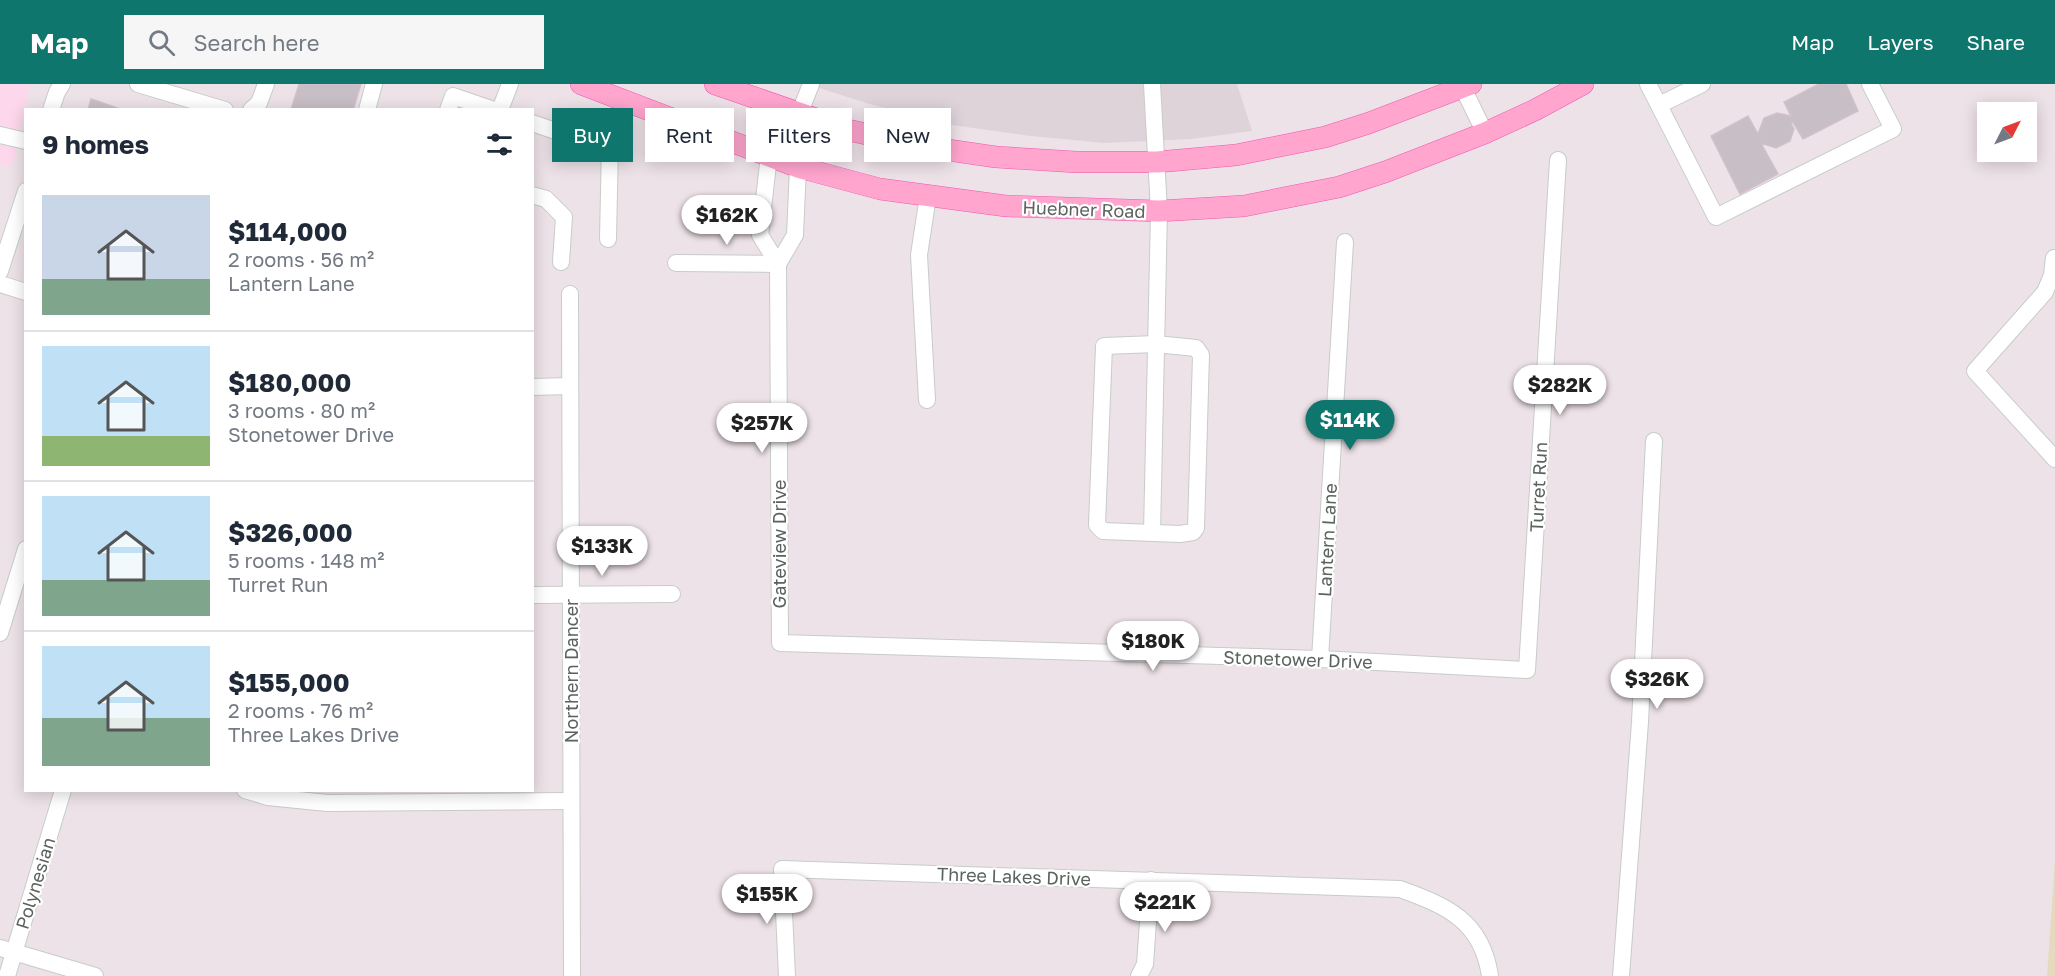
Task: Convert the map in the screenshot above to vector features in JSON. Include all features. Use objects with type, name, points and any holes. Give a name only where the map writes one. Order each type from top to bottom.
[{"type":"main road","name":"Huebner Road","points":[[581,84],[746,146]]},
{"type":"main road","points":[[715,84],[781,108]]},
{"type":"main road","name":"Huebner Road","points":[[786,162],[880,189],[1006,206],[1159,211],[1244,206],[1339,187],[1385,172],[1485,133],[1583,84]]},
{"type":"main road","points":[[852,131],[910,144],[996,157],[1076,162],[1157,162],[1236,155],[1326,137],[1465,85]]},
{"type":"street","points":[[138,84],[218,108]]},
{"type":"street","points":[[253,108],[259,103],[266,84]]},
{"type":"street","points":[[368,108],[374,84]]},
{"type":"street","points":[[501,108],[510,84]]},
{"type":"street","points":[[801,108],[811,84]]},
{"type":"street","points":[[1152,84],[1159,211],[1152,533]]},
{"type":"street","points":[[1648,84],[1716,216],[1893,129],[1870,84]]},
{"type":"street","points":[[1659,105],[1702,84]]},
{"type":"street","points":[[1465,85],[1485,133]]},
{"type":"street","points":[[52,108],[58,87]]},
{"type":"street","points":[[449,108],[453,96],[488,108]]},
{"type":"street","points":[[608,239],[610,144],[616,123],[627,101]]},
{"type":"street","points":[[534,124],[552,130]]},
{"type":"street","points":[[0,135],[24,141]]},
{"type":"street","name":"Turret Run","points":[[1527,670],[1558,160]]},
{"type":"street","points":[[768,162],[760,235],[778,264]]},
{"type":"street","points":[[778,264],[795,235],[798,162]]},
{"type":"street","points":[[534,196],[546,199],[564,217],[561,262]]},
{"type":"street","points":[[927,400],[919,255],[928,196]]},
{"type":"street","points":[[0,271],[24,197]]},
{"type":"street","name":"Lantern Lane","points":[[1320,659],[1345,242]]},
{"type":"street","points":[[2054,258],[2052,275],[2045,292],[1975,371],[2055,459]]},
{"type":"street","points":[[676,263],[778,264]]},
{"type":"street","name":"Gateview Drive","points":[[778,264],[780,643]]},
{"type":"street","points":[[0,284],[24,291]]},
{"type":"street","name":"Northern Dancer","points":[[570,294],[572,976]]},
{"type":"street","points":[[1156,344],[1196,348],[1200,355],[1196,528],[1193,532],[1106,532],[1097,525],[1104,346],[1156,344]]},
{"type":"street","points":[[534,387],[570,386]]},
{"type":"street","points":[[1621,976],[1640,710],[1654,441]]},
{"type":"street","points":[[0,633],[24,555]]},
{"type":"street","points":[[534,595],[672,594]]},
{"type":"street","name":"Stonetower Drive","points":[[780,643],[1320,659],[1527,670]]},
{"type":"street","name":"Polynesian","points":[[8,976],[7,950],[62,792]]},
{"type":"street","points":[[252,792],[297,802],[327,803],[571,801]]},
{"type":"street","name":"Three Lakes Drive","points":[[787,976],[782,869],[1400,889],[1440,904],[1460,918],[1473,931],[1488,961],[1491,976]]},
{"type":"street","points":[[1139,976],[1145,964],[1151,880]]},
{"type":"street","points":[[7,950],[95,976]]},
{"type":"shaded area","points":[[0,84],[30,84],[13,166],[0,165]]},
{"type":"shaded area","points":[[807,84],[1237,84],[1252,131],[1191,139],[1104,143],[952,125],[951,108],[886,108]]},
{"type":"shaded area","points":[[2055,859],[2055,976],[2047,976]]},
{"type":"building","points":[[299,84],[361,84],[354,108],[292,108]]},
{"type":"building","points":[[1819,84],[1846,84],[1858,111],[1803,139],[1793,122],[1791,123],[1794,129],[1790,141],[1776,148],[1762,145],[1778,174],[1740,194],[1711,136],[1748,116],[1758,134],[1764,118],[1777,113],[1791,116],[1784,102]]},
{"type":"building","points":[[91,99],[117,108],[89,108]]}]
